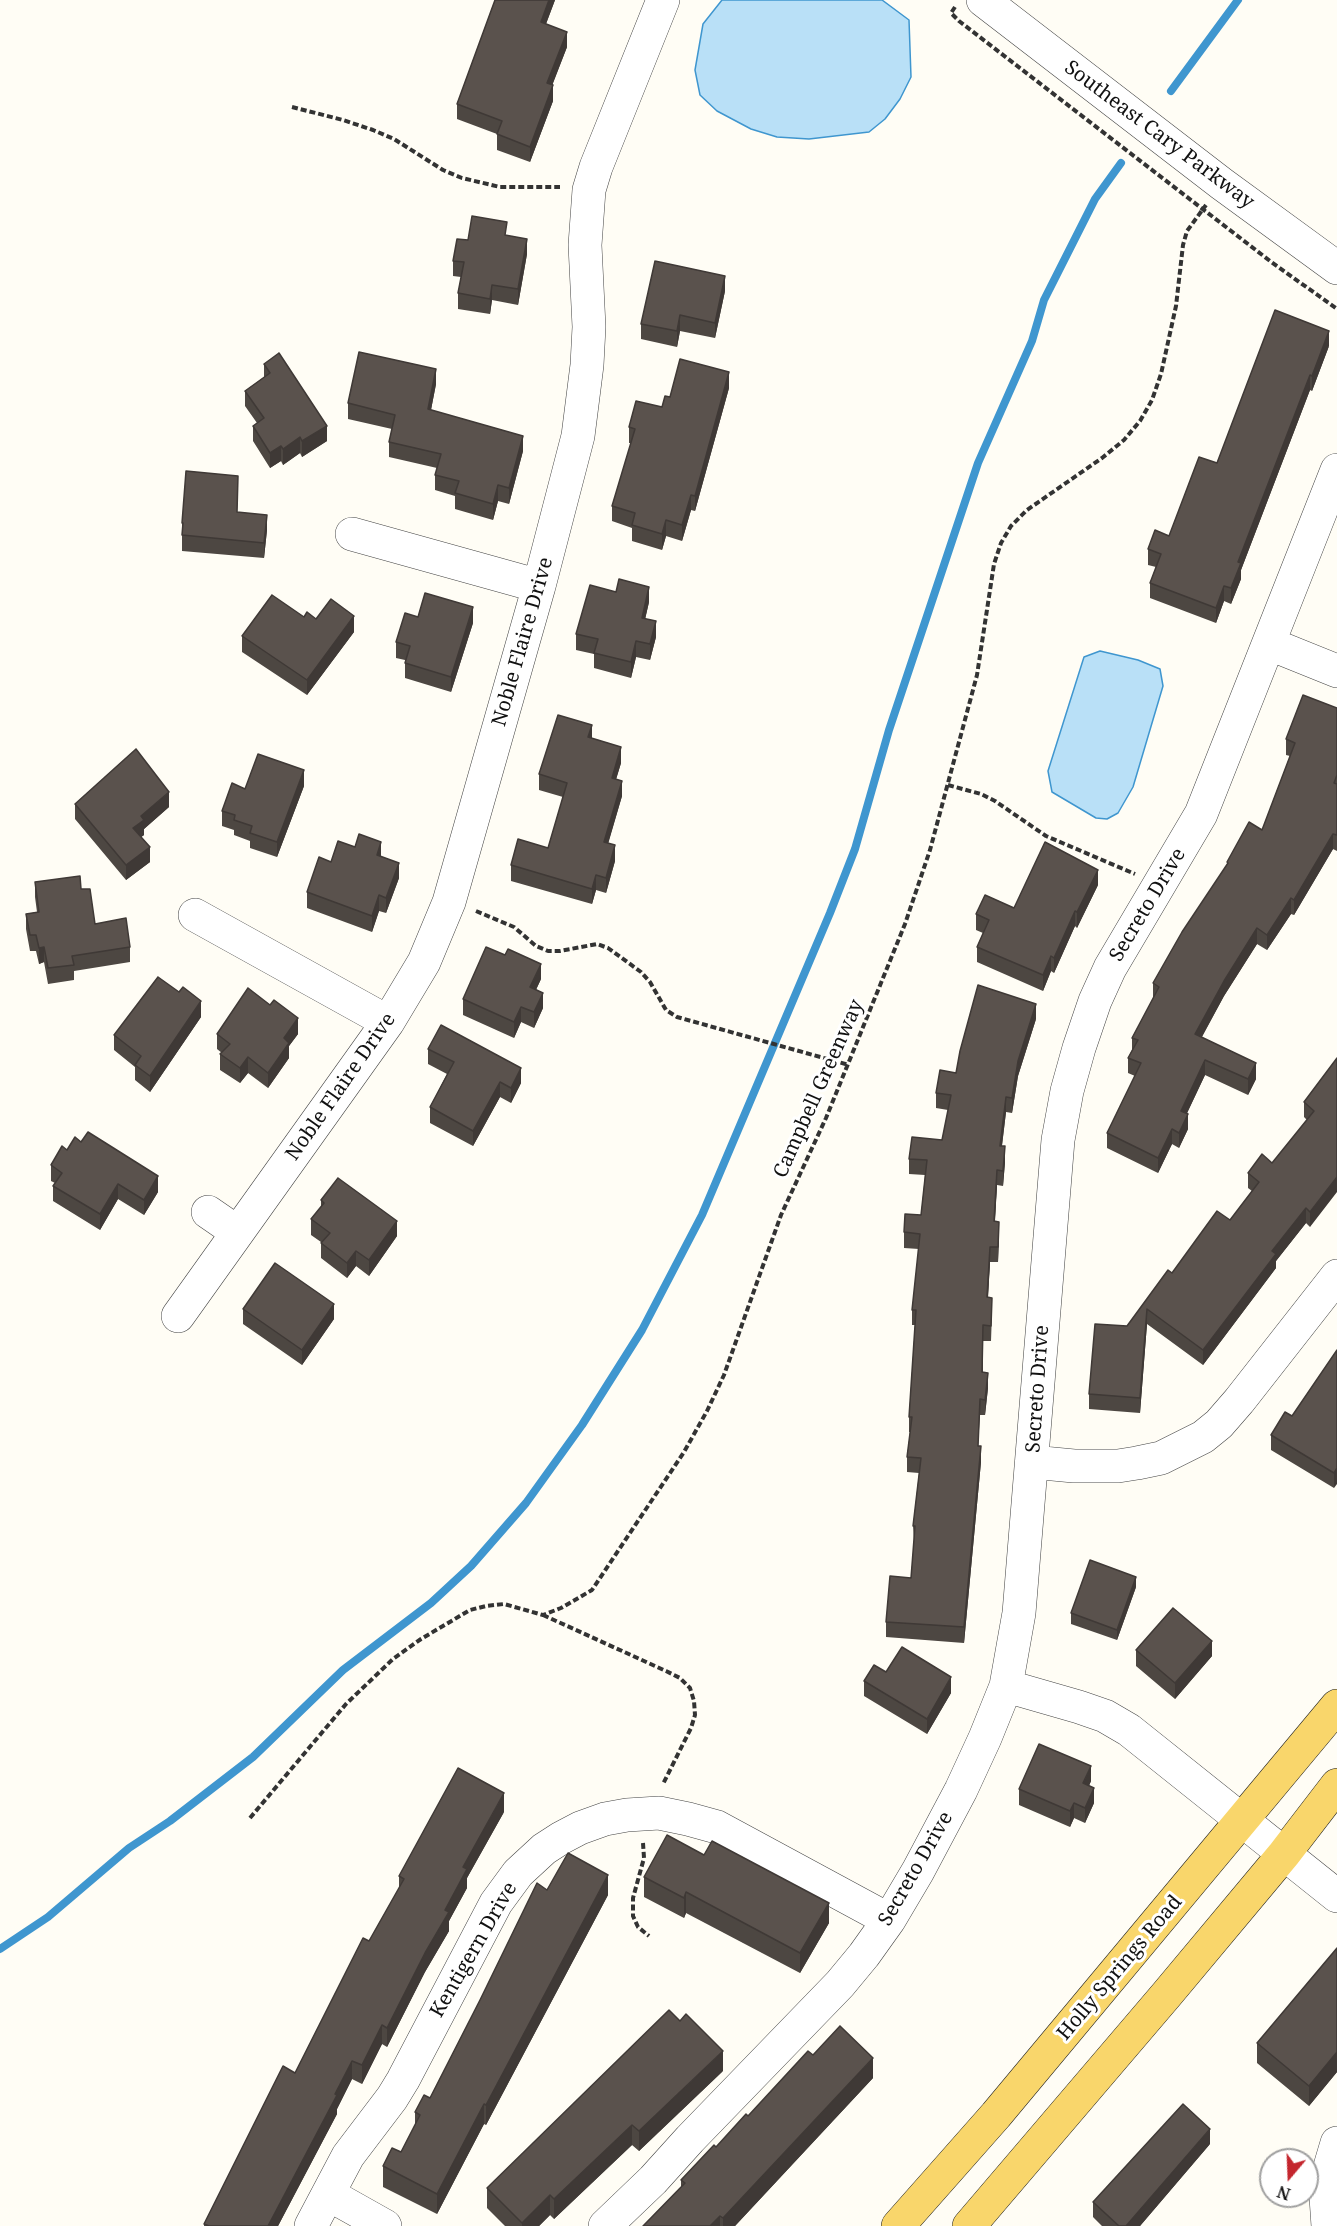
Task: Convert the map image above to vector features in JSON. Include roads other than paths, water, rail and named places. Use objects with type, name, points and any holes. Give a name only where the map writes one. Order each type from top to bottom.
[{"type":"main road","name":"Holly Springs Road","points":[[898,2226],[996,2115],[1337,1706]]},
{"type":"main road","points":[[969,2226],[1284,1854],[1337,1785]]},
{"type":"street","name":"Noble Flaire Drive","points":[[178,1316],[388,1022],[424,962],[458,878],[570,470],[584,402],[589,327],[585,245],[589,190],[596,167],[663,0]]},
{"type":"street","name":"Southeast Cary Parkway","points":[[983,0],[1222,184],[1337,268]]},
{"type":"street","name":"Secreto Drive","points":[[605,2226],[840,1984],[864,1955],[889,1920],[918,1871],[961,1790],[1006,1686],[1020,1612],[1058,1140],[1078,1048],[1110,968],[1201,814],[1337,470]]},
{"type":"street","points":[[352,534],[538,586]]},
{"type":"street","points":[[1270,644],[1337,671]]},
{"type":"street","points":[[195,915],[388,1022]]},
{"type":"street","points":[[208,1212],[237,1232]]},
{"type":"street","points":[[1032,1462],[1074,1466],[1118,1466],[1161,1458],[1203,1437],[1219,1424],[1239,1401],[1337,1276]]},
{"type":"street","points":[[1006,1686],[1105,1716],[1129,1730],[1337,1896]]},
{"type":"street","name":"Kentigern Drive","points":[[310,2226],[348,2156],[403,2080],[496,1904],[518,1873],[544,1849],[580,1828],[605,1819],[659,1813],[698,1821],[717,1827],[889,1920]]},
{"type":"street","points":[[1328,2226],[1327,2188],[1329,2170],[1337,2143]]},
{"type":"street","points":[[328,2194],[385,2226]]},
{"type":"water","points":[[722,0],[882,0],[909,20],[911,77],[900,99],[885,119],[869,132],[809,139],[777,137],[751,129],[717,111],[700,95],[695,70],[703,24]]},
{"type":"water","points":[[1100,651],[1138,660],[1160,669],[1163,686],[1133,787],[1118,813],[1107,819],[1096,818],[1052,792],[1048,771],[1084,657]]},
{"type":"waterway","points":[[1171,91],[1238,0]]},
{"type":"waterway","points":[[0,1949],[48,1917],[129,1848],[170,1821],[253,1757],[343,1670],[431,1603],[471,1566],[526,1503],[582,1425],[642,1330],[702,1215],[855,849],[889,730],[978,463],[1032,341],[1044,300],[1095,199],[1121,163]]}]
